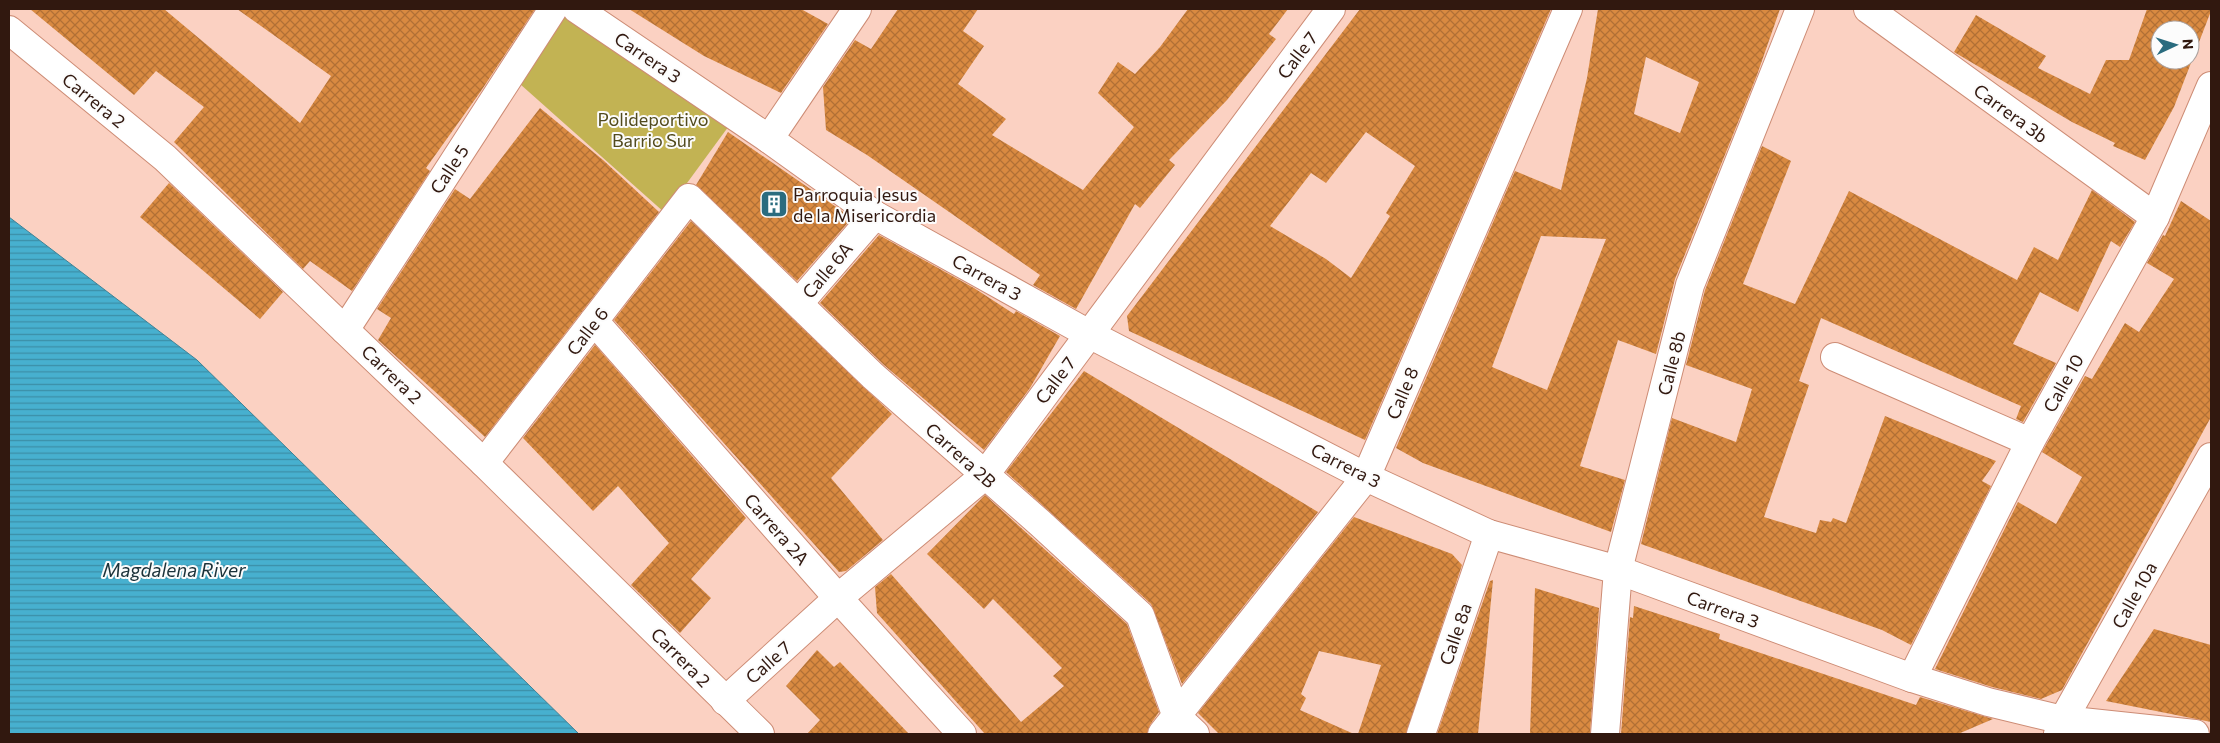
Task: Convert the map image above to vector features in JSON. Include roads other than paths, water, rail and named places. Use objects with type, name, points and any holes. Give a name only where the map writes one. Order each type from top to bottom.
[{"type":"street","name":"Calle 5","points":[[345,330],[554,9]]},
{"type":"street","name":"Carrera 3","points":[[577,9],[769,139],[875,215],[1089,334],[1366,477],[1489,534],[1618,570],[1912,678],[2061,727],[2195,734]]},
{"type":"street","points":[[769,139],[857,9]]},
{"type":"street","name":"Calle 7","points":[[725,700],[838,598],[984,476],[1331,9]]},
{"type":"street","name":"Calle 8","points":[[1178,729],[1366,477],[1568,9]]},
{"type":"street","name":"Calle 8b","points":[[1604,734],[1618,570],[1690,285],[1800,9]]},
{"type":"street","name":"Carrera 3b","points":[[1868,9],[2155,216]]},
{"type":"street","name":"Carrera 2","points":[[9,30],[165,158],[484,463],[760,734]]},
{"type":"street","name":"Calle 10","points":[[1912,678],[2030,442],[2155,216],[2211,86]]},
{"type":"street","name":"Carrera 2B","points":[[689,198],[800,303],[873,376],[984,476],[1040,523],[1140,615],[1178,729]]},
{"type":"street","name":"Calle 6","points":[[484,463],[689,198]]},
{"type":"street","name":"Calle 6A","points":[[800,303],[875,215]]},
{"type":"street","name":"Carrera 2A","points":[[594,321],[838,598],[962,734]]},
{"type":"street","points":[[1835,357],[2030,442]]},
{"type":"street","name":"Calle 10a","points":[[2061,727],[2211,457]]},
{"type":"street","name":"Calle 8a","points":[[1421,734],[1489,534]]},
{"type":"water","name":"Magdalena River","points":[[9,217],[197,360],[579,734],[9,734]]},
{"type":"place","name":"Parroquia Jesus de la Misericordia","points":[[774,204]]},
{"type":"park label","name":"Polideportivo Barrio Sur","points":[[653,129]]}]
